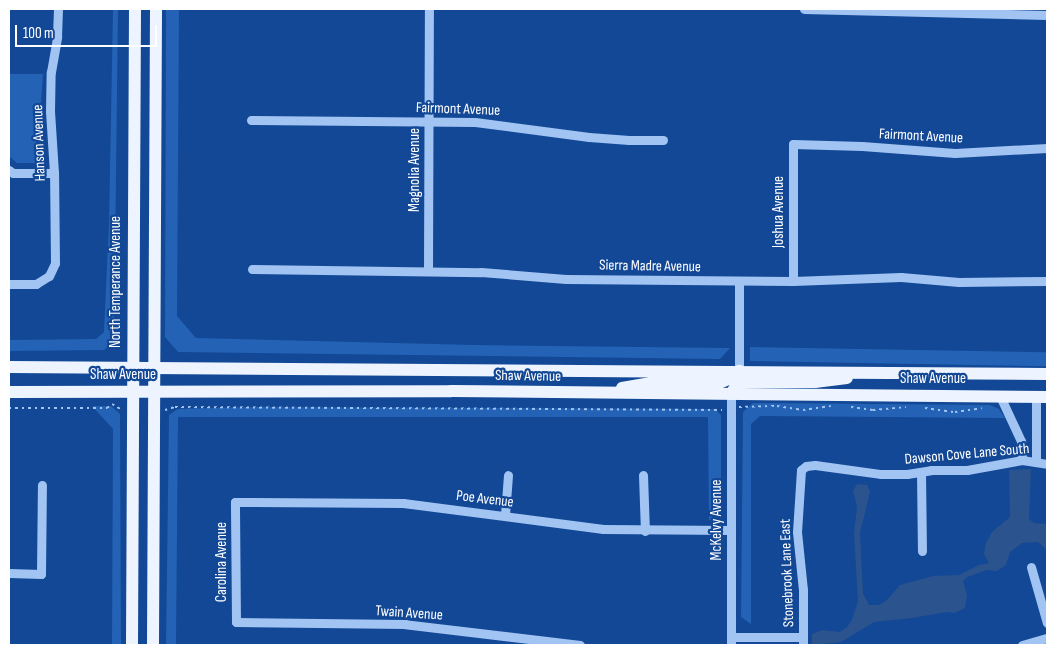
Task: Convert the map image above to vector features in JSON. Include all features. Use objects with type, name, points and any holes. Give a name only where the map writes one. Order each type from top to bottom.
[{"type":"main road","name":"North Temperance Avenue","points":[[132,645],[135,9]]},
{"type":"main road","points":[[153,645],[156,9]]},
{"type":"main road","name":"Shaw Avenue","points":[[9,367],[1047,374]]},
{"type":"main road","points":[[596,393],[650,383],[720,383],[732,378],[739,371]]},
{"type":"main road","points":[[731,394],[736,386],[745,382],[826,382],[874,373]]},
{"type":"main road","name":"Shaw Avenue","points":[[9,392],[596,393],[1042,397]]},
{"type":"street","name":"Hanson Avenue","points":[[9,284],[36,284],[49,276],[55,263],[54,173],[50,111],[58,9]]},
{"type":"street","name":"Magnolia Avenue","points":[[428,271],[429,9]]},
{"type":"street","points":[[804,9],[1047,15]]},
{"type":"street","name":"Fairmont Avenue","points":[[251,120],[428,121],[505,124],[629,140],[663,140]]},
{"type":"street","name":"Fairmont Avenue","points":[[793,144],[862,146],[954,153],[1047,148]]},
{"type":"street","name":"Joshua Avenue","points":[[792,281],[793,144]]},
{"type":"street","points":[[9,170],[13,173],[54,173]]},
{"type":"street","name":"Sierra Madre Avenue","points":[[252,269],[480,272],[566,279],[792,281],[902,278],[996,283],[1047,281]]},
{"type":"street","points":[[739,281],[739,371]]},
{"type":"street","name":"McKelvy Avenue","points":[[731,394],[731,641]]},
{"type":"street","points":[[1000,396],[1021,441],[1022,460]]},
{"type":"street","points":[[1036,461],[1042,397]]},
{"type":"street","name":"Dawson Cove Lane South","points":[[800,470],[806,466],[816,466],[881,474],[967,470],[1022,460],[1047,464]]},
{"type":"street","name":"Stonebrook Lane East","points":[[800,470],[798,532],[803,590],[803,641]]},
{"type":"street","points":[[921,472],[922,551]]},
{"type":"street","points":[[505,515],[508,475]]},
{"type":"street","points":[[643,475],[644,531]]},
{"type":"street","points":[[9,573],[41,574],[42,485]]},
{"type":"street","name":"Poe Avenue","points":[[235,502],[403,503],[603,529],[644,531],[731,530]]},
{"type":"street","name":"Carolina Avenue","points":[[235,502],[236,622]]},
{"type":"street","points":[[1031,567],[1047,623]]},
{"type":"street","name":"Twain Avenue","points":[[236,622],[405,624],[580,645]]},
{"type":"street","points":[[1022,645],[1047,638]]},
{"type":"street","points":[[731,641],[803,641]]},
{"type":"path","points":[[9,408],[107,408],[112,404]]},
{"type":"path","points":[[745,406],[803,410],[837,406]]},
{"type":"path","points":[[846,406],[873,410],[909,407]]},
{"type":"path","points":[[175,407],[720,410]]},
{"type":"path","points":[[923,407],[955,412],[990,408]]},
{"type":"shaded area","points":[[113,9],[118,9],[114,342],[104,350],[9,351],[9,340],[96,339],[104,332],[109,223]]},
{"type":"shaded area","points":[[166,9],[179,9],[177,316],[196,338],[474,345],[730,348],[720,359],[178,352],[165,337]]},
{"type":"shaded area","points":[[9,74],[43,74],[40,117],[42,156],[36,163],[17,163],[9,156]]},
{"type":"shaded area","points":[[750,347],[1047,352],[1047,366],[750,361]]},
{"type":"shaded area","points":[[753,403],[990,405],[999,409],[1005,418],[760,416],[751,424],[751,624],[741,617],[743,412]]},
{"type":"shaded area","points":[[92,406],[111,406],[120,414],[121,645],[112,645],[113,429]]},
{"type":"shaded area","points":[[256,407],[715,409],[721,415],[721,514],[716,520],[709,520],[708,417],[178,417],[176,645],[166,645],[169,415],[178,409]]},
{"type":"shaded area","points":[[1031,469],[1029,519],[1034,523],[1047,524],[1047,550],[1038,542],[1022,543],[1010,552],[1006,565],[997,571],[987,570],[967,577],[963,581],[967,595],[965,608],[954,613],[947,612],[874,622],[841,642],[812,645],[812,634],[822,630],[840,632],[847,627],[852,620],[858,601],[854,534],[857,506],[853,491],[857,484],[867,485],[870,492],[860,533],[863,593],[869,605],[879,605],[887,600],[900,585],[933,576],[959,575],[979,565],[989,563],[984,554],[986,543],[992,532],[1010,517],[1009,470]]}]
